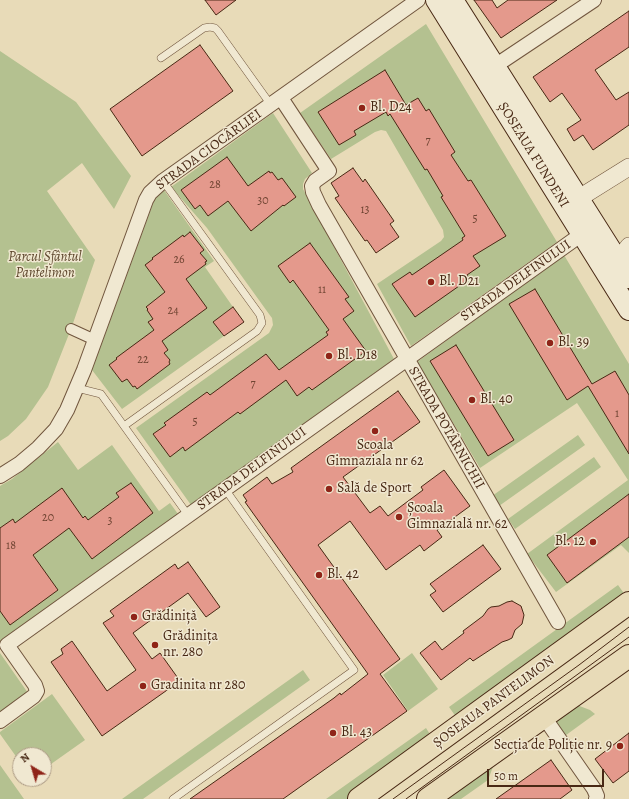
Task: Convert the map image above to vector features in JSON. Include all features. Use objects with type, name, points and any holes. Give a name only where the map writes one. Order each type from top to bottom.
[{"type":"main road","name":"ȘOSEAUA FUNDENI","points":[[436,0],[572,203],[616,258],[629,278]]},
{"type":"main road","name":"ȘOSEAUA FUNDENI","points":[[454,0],[495,66],[572,203],[582,234],[616,258],[629,310]]},
{"type":"main road","name":"ȘOSEAUA PANTELIMON","points":[[359,799],[629,604]]},
{"type":"main road","points":[[428,799],[629,656]]},
{"type":"street","name":"STRADA CIOCÂRLIEI","points":[[0,476],[19,464],[38,448],[56,429],[68,410],[150,192],[418,0]]},
{"type":"street","points":[[495,66],[594,0]]},
{"type":"street","name":"STRADA POTÂRNICHII","points":[[276,102],[329,171],[315,182],[312,186],[313,192],[558,622]]},
{"type":"street","points":[[572,203],[629,167]]},
{"type":"street","name":"STRADA DELFINULUI","points":[[0,721],[34,696],[37,691],[35,685],[7,645],[582,234]]},
{"type":"street","points":[[71,328],[95,340]]},
{"type":"street","points":[[544,717],[594,789],[597,796],[596,799]]},
{"type":"lane","points":[[161,58],[204,28],[214,28],[276,102]]},
{"type":"lane","points":[[124,426],[257,331],[262,323],[260,315],[229,270],[163,182]]},
{"type":"lane","points":[[77,388],[101,394],[188,515]]},
{"type":"lane","points":[[173,799],[354,670],[225,489]]},
{"type":"green space","points":[[426,24],[557,242],[411,346],[377,284],[441,241],[444,237],[443,230],[386,131],[381,130],[375,132],[331,159],[300,113]]},
{"type":"green space","name":"Parcul Sfântul Pantelimon","points":[[0,51],[76,102],[131,176],[114,209],[82,163],[47,191],[95,260],[71,329],[48,387],[26,419],[8,436],[0,441]]},
{"type":"green space","points":[[273,113],[312,173],[305,179],[303,189],[394,359],[191,505],[136,428],[269,333],[273,325],[272,318],[207,228],[171,187]]},
{"type":"green space","points":[[164,190],[214,261],[205,267],[233,307],[214,322],[224,336],[122,409],[92,370],[155,198]]},
{"type":"green space","points":[[564,255],[629,364],[629,553],[621,545],[556,592],[527,554],[628,480],[577,403],[480,468],[417,362]]},
{"type":"green space","points":[[578,435],[585,445],[499,506],[492,496]]},
{"type":"green space","points":[[58,442],[78,470],[112,445],[159,511],[170,503],[178,514],[0,642],[0,486],[12,479]]},
{"type":"green space","points":[[594,457],[601,467],[515,529],[508,519]]},
{"type":"green space","points":[[618,585],[628,599],[459,721],[449,707]]},
{"type":"green space","points":[[0,653],[28,693],[0,713]]},
{"type":"green space","points":[[412,653],[438,689],[408,711],[383,675]]},
{"type":"green space","points":[[303,670],[310,680],[143,799],[122,799]]},
{"type":"green space","points":[[52,694],[85,740],[52,763],[52,747],[12,747],[12,751],[0,732]]},
{"type":"green space","points":[[577,705],[590,710],[595,714],[562,738],[549,718]]},
{"type":"green space","points":[[426,728],[433,739],[349,799],[326,799]]},
{"type":"green space","points":[[497,756],[488,780],[461,799],[436,799]]},
{"type":"green space","points":[[0,765],[12,782],[12,787],[16,787],[24,799],[0,799]]},
{"type":"building","points":[[205,0],[236,0],[216,15]]},
{"type":"building","points":[[474,0],[492,0],[497,8],[508,0],[557,0],[501,38]]},
{"type":"building","points":[[629,11],[629,47],[595,70],[616,100],[629,92],[629,125],[593,150],[583,135],[574,141],[567,129],[581,120],[562,93],[550,102],[533,77]]},
{"type":"building","points":[[200,45],[233,91],[142,156],[110,109]]},
{"type":"building","points":[[385,70],[406,105],[418,98],[426,111],[429,109],[455,152],[451,155],[468,181],[471,180],[506,236],[473,256],[480,266],[467,275],[469,279],[415,317],[392,284],[410,272],[412,275],[463,240],[462,238],[465,236],[441,197],[443,196],[427,169],[425,170],[390,114],[388,116],[386,112],[354,131],[356,135],[339,145],[318,112]]},
{"type":"building","points":[[227,157],[248,186],[269,171],[270,173],[272,172],[278,180],[282,178],[296,197],[284,206],[283,205],[251,231],[228,201],[208,216],[200,205],[195,209],[181,190]]},
{"type":"building","points":[[353,168],[363,182],[365,179],[394,221],[390,224],[399,237],[376,253],[367,240],[365,241],[335,198],[339,196],[331,183]]},
{"type":"building","points":[[190,232],[204,250],[200,253],[207,261],[205,262],[206,264],[186,279],[207,308],[162,341],[168,350],[164,353],[170,360],[170,364],[137,389],[135,386],[133,387],[127,379],[122,382],[109,365],[117,359],[116,358],[154,330],[148,322],[153,319],[146,307],[165,292],[145,265],[183,235],[184,237]]},
{"type":"building","points":[[310,243],[349,297],[345,299],[354,311],[343,319],[366,351],[312,390],[309,387],[297,396],[286,380],[240,414],[238,412],[185,451],[183,447],[170,457],[153,434],[166,425],[164,423],[207,392],[210,395],[266,354],[279,370],[328,335],[326,332],[329,330],[293,280],[290,283],[278,266]]},
{"type":"building","name":"Bl. 39","points":[[535,289],[592,384],[615,371],[629,395],[629,454],[588,386],[567,400],[509,304]]},
{"type":"building","points":[[233,307],[244,322],[224,336],[213,322]]},
{"type":"building","name":"Bl. 40","points":[[456,345],[514,440],[488,456],[430,361]]},
{"type":"building","points":[[398,391],[420,422],[343,477],[370,513],[380,506],[388,516],[423,490],[421,487],[444,470],[470,506],[437,530],[442,537],[424,551],[420,545],[386,570],[350,521],[318,545],[400,659],[380,674],[407,711],[283,799],[190,799],[340,693],[341,695],[368,674],[245,502],[247,501],[243,495],[267,477],[272,484],[293,472],[291,468]]},
{"type":"building","points":[[131,483],[153,513],[92,559],[69,528],[33,555],[58,590],[10,625],[0,611],[0,528],[13,519],[15,523],[62,488],[83,518],[85,516],[88,520],[119,497],[116,493]]},
{"type":"building","name":"Bl. 12","points":[[629,494],[629,537],[567,583],[547,555]]},
{"type":"building","points":[[483,545],[501,569],[443,612],[430,595],[436,591],[430,584]]},
{"type":"building","points":[[188,562],[220,607],[206,617],[188,593],[133,633],[152,659],[160,653],[180,681],[102,736],[51,662],[63,654],[61,649],[72,641],[107,691],[136,670],[103,623],[114,616],[110,611],[175,564],[178,569]]},
{"type":"building","points":[[512,601],[521,606],[524,615],[522,624],[515,630],[512,638],[502,642],[473,661],[470,658],[441,680],[420,653],[435,641],[442,650],[464,633],[463,631],[483,616],[488,609]]},
{"type":"building","name":"Secția de Poliție nr. 9","points":[[629,733],[629,771],[613,783],[595,759]]},
{"type":"building","points":[[551,760],[572,790],[560,799],[496,799]]},
{"type":"tram line","points":[[393,799],[579,665],[629,627]]},
{"type":"tram line","points":[[406,799],[629,637]]},
{"type":"place","name":"Bl. D24","points":[[362,108]]},
{"type":"place","name":"Bl. D21","points":[[431,282]]},
{"type":"place","name":"Bl. 39","points":[[550,343]]},
{"type":"place","name":"Bl. D18","points":[[329,356]]},
{"type":"place","name":"Bl. 40","points":[[472,400]]},
{"type":"place","name":"Scoala Gimnaziala nr 62","points":[[375,431]]},
{"type":"place","name":"Sală de Sport","points":[[329,489]]},
{"type":"place","name":"Școala Gimnazială nr. 62","points":[[399,517]]},
{"type":"place","name":"Bl. 12","points":[[593,542]]},
{"type":"place","name":"Bl. 42","points":[[319,575]]},
{"type":"place","name":"Grădiniță","points":[[134,617]]},
{"type":"place","name":"Grădinița nr. 280","points":[[155,645]]},
{"type":"place","name":"Gradinita nr 280","points":[[143,686]]},
{"type":"place","name":"Bl. 43","points":[[333,733]]},
{"type":"place","name":"Secția de Poliție nr. 9","points":[[620,746]]}]
